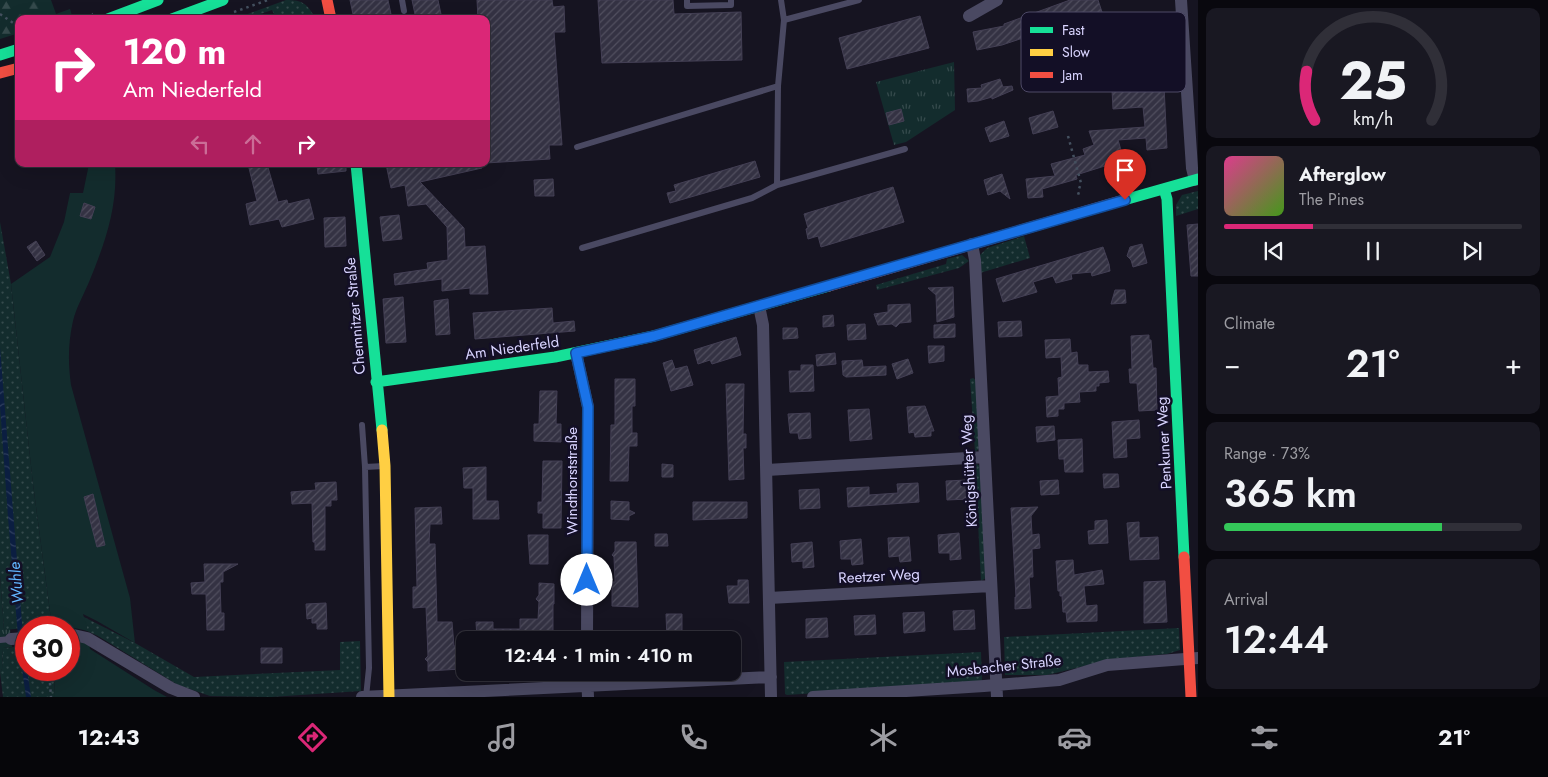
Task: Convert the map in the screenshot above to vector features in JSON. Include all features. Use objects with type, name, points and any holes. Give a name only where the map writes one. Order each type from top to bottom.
[{"type":"street","points":[[119,15],[158,0]]},
{"type":"street","points":[[183,15],[223,0]]},
{"type":"street","points":[[328,0],[330,15]]},
{"type":"street","points":[[969,16],[997,0]]},
{"type":"street","points":[[0,55],[15,50]]},
{"type":"street","points":[[0,73],[15,69]]},
{"type":"street","points":[[1186,84],[1192,168],[1197,179]]},
{"type":"street","name":"Chemnitzer Straße","points":[[356,167],[385,466],[389,697]]},
{"type":"street","name":"Am Niederfeld","points":[[376,382],[576,353],[654,336],[1197,179]]},
{"type":"street","name":"Penkuner Weg","points":[[1164,189],[1167,199],[1194,659],[1191,697]]},
{"type":"street","name":"Königshütter Weg","points":[[972,244],[975,260],[996,691]]},
{"type":"street","points":[[759,306],[763,319],[771,697]]},
{"type":"street","name":"Windthorststraße","points":[[576,353],[588,407],[587,631]]},
{"type":"street","points":[[766,470],[984,457]]},
{"type":"street","name":"Reetzer Weg","points":[[770,598],[991,586]]},
{"type":"street","points":[[80,636],[87,638],[164,684],[194,697]]},
{"type":"street","name":"Mosbacher Straße","points":[[813,697],[996,691],[1059,680],[1107,665],[1194,659]]},
{"type":"street","points":[[362,697],[588,692],[771,677]]},
{"type":"lane","points":[[402,0],[404,10]]},
{"type":"lane","points":[[687,0],[687,6],[731,5],[730,0]]},
{"type":"lane","points":[[777,185],[778,86],[784,20],[781,0]]},
{"type":"lane","points":[[784,20],[859,0]]},
{"type":"lane","points":[[577,147],[778,86]]},
{"type":"lane","points":[[582,248],[752,198],[777,185],[905,149]]},
{"type":"lane","points":[[362,425],[365,467],[369,668],[366,697]]},
{"type":"lane","points":[[365,467],[385,466]]},
{"type":"path","points":[[234,12],[268,0]]},
{"type":"path","points":[[0,14],[15,24]]},
{"type":"path","points":[[1068,136],[1082,183],[1078,192],[1084,212]]},
{"type":"path","points":[[50,681],[51,697]]},
{"type":"green space","points":[[0,0],[51,0],[56,14],[70,9],[72,15],[15,15],[15,34],[0,39]]},
{"type":"green space","points":[[286,0],[301,2],[313,15],[274,15],[272,10],[258,15],[245,15]]},
{"type":"green space","points":[[954,62],[955,110],[906,142],[894,145],[876,82]]},
{"type":"green space","points":[[88,167],[115,167],[114,195],[109,224],[95,267],[73,321],[69,345],[69,361],[71,385],[130,598],[135,643],[83,614],[88,631],[80,629],[80,616],[51,616],[33,484],[11,284],[50,257],[64,222],[70,193],[83,193]]},
{"type":"green space","points":[[1198,191],[1198,209],[1176,216],[1176,205],[1182,195]]},
{"type":"green space","points":[[0,222],[11,284],[33,484],[51,616],[15,616],[15,629],[4,630],[0,575]]},
{"type":"green space","points":[[1024,236],[1030,258],[980,273],[980,255],[987,248]]},
{"type":"green space","points":[[962,255],[969,261],[959,268],[877,290],[876,285],[946,264],[947,259]]},
{"type":"green space","points":[[970,379],[976,380],[980,448],[975,452]]},
{"type":"green space","points":[[975,463],[980,466],[986,578],[981,581]]},
{"type":"green space","points":[[0,576],[4,630],[10,629],[12,647],[3,648],[2,669],[0,672]]},
{"type":"green space","points":[[79,616],[135,643],[194,677],[340,670],[340,642],[360,641],[361,691],[271,697],[210,696],[178,685],[98,636],[80,628]]},
{"type":"green space","points":[[1179,628],[1180,650],[1167,654],[1114,659],[1047,675],[1005,675],[1004,637]]},
{"type":"green space","points":[[80,641],[89,644],[90,649],[167,697],[54,697],[55,681],[80,681]]},
{"type":"green space","points":[[15,647],[15,681],[55,681],[54,697],[3,697],[0,672],[2,669],[3,648]]},
{"type":"green space","points":[[981,652],[982,682],[785,694],[784,662]]},
{"type":"water","name":"Wuhle","points":[[0,347],[21,616],[16,616],[0,406]]},
{"type":"water","points":[[24,681],[29,681],[31,697],[26,697]]},
{"type":"building","points":[[350,0],[388,0],[391,15],[353,15]]},
{"type":"building","points":[[412,0],[438,0],[441,15],[415,15]]},
{"type":"building","points":[[477,0],[552,0],[553,7],[564,6],[565,32],[554,32],[562,145],[549,145],[550,159],[490,163],[490,15],[478,15]]},
{"type":"building","points":[[598,0],[673,0],[674,14],[741,12],[742,60],[602,63]]},
{"type":"building","points":[[1070,0],[1098,0],[1102,12],[1082,12],[1037,12]]},
{"type":"building","points":[[920,16],[929,48],[847,69],[839,38]]},
{"type":"building","points":[[1021,18],[1021,39],[977,50],[973,32],[1004,26],[1004,24]]},
{"type":"building","points":[[1000,79],[1003,87],[1012,86],[1013,90],[992,99],[992,97],[968,102],[967,89],[982,88],[981,85]]},
{"type":"building","points":[[1112,92],[1164,92],[1167,148],[1147,150],[1146,138],[1118,140],[1124,160],[1076,175],[1077,179],[1042,189],[1043,197],[1028,198],[1026,179],[1055,176],[1051,164],[1085,155],[1083,149],[1094,145],[1089,131],[1145,127],[1143,107],[1113,109]]},
{"type":"building","points":[[901,109],[904,121],[889,125],[886,113]]},
{"type":"building","points":[[1053,111],[1058,127],[1033,134],[1029,118]]},
{"type":"building","points":[[1004,121],[1009,136],[990,142],[985,128]]},
{"type":"building","points":[[755,161],[760,177],[670,203],[667,193],[676,191],[674,185]]},
{"type":"building","points":[[249,167],[268,167],[278,202],[287,200],[288,204],[309,199],[314,219],[282,227],[279,219],[250,225],[246,204],[257,201]]},
{"type":"building","points":[[317,167],[346,167],[346,171],[318,174]]},
{"type":"building","points":[[387,167],[482,167],[420,182],[464,228],[465,247],[485,246],[488,294],[470,294],[470,288],[442,291],[442,279],[395,285],[394,274],[428,269],[427,263],[448,260],[447,227],[426,204],[408,206],[405,185],[391,188]]},
{"type":"building","points":[[1002,174],[1010,199],[1000,191],[988,195],[984,180]]},
{"type":"building","points":[[553,179],[554,196],[535,196],[534,180]]},
{"type":"building","points":[[893,187],[904,222],[821,247],[818,236],[808,239],[806,229],[808,228],[804,214]]},
{"type":"building","points":[[84,203],[95,207],[91,219],[80,216]]},
{"type":"building","points":[[399,215],[402,239],[383,241],[380,217]]},
{"type":"building","points":[[345,217],[346,246],[325,247],[324,218]]},
{"type":"building","points":[[1198,224],[1198,276],[1191,276],[1187,225]]},
{"type":"building","points":[[36,241],[45,255],[37,261],[27,247]]},
{"type":"building","points":[[1142,244],[1147,263],[1133,267],[1131,260],[1127,256],[1130,247]]},
{"type":"building","points":[[1103,247],[1110,271],[1092,276],[1091,272],[1071,274],[1072,279],[1056,283],[1053,276],[1033,282],[1037,292],[1003,302],[996,279]]},
{"type":"building","points":[[953,287],[954,317],[937,322],[936,295],[928,288]]},
{"type":"building","points":[[1115,290],[1125,290],[1126,303],[1111,304]]},
{"type":"building","points":[[403,297],[406,342],[386,343],[383,299]]},
{"type":"building","points":[[448,299],[450,334],[436,335],[434,301]]},
{"type":"building","points":[[910,304],[911,322],[900,323],[896,327],[892,324],[878,325],[874,314],[888,312],[888,305]]},
{"type":"building","points":[[552,308],[553,323],[574,321],[575,331],[475,339],[473,313]]},
{"type":"building","points":[[833,315],[834,326],[823,327],[823,316]]},
{"type":"building","points":[[1021,321],[1022,336],[999,337],[998,322]]},
{"type":"building","points":[[865,324],[866,339],[848,340],[847,325]]},
{"type":"building","points":[[955,324],[955,337],[934,338],[934,325]]},
{"type":"building","points":[[783,328],[797,328],[798,338],[783,339]]},
{"type":"building","points":[[1149,335],[1153,368],[1156,368],[1157,410],[1139,411],[1137,383],[1130,383],[1129,369],[1132,369],[1131,336]]},
{"type":"building","points":[[736,337],[741,355],[712,364],[710,360],[698,364],[694,350]]},
{"type":"building","points":[[1070,339],[1071,353],[1077,352],[1078,365],[1088,365],[1088,372],[1108,371],[1109,382],[1099,383],[1099,386],[1096,386],[1096,391],[1079,392],[1080,402],[1064,403],[1064,409],[1058,409],[1058,416],[1047,417],[1046,397],[1059,396],[1058,378],[1062,377],[1061,357],[1046,358],[1045,340]]},
{"type":"building","points":[[928,346],[944,346],[944,361],[929,363]]},
{"type":"building","points":[[835,353],[836,364],[817,366],[816,355]]},
{"type":"building","points":[[908,359],[913,373],[897,379],[892,364]]},
{"type":"building","points":[[672,360],[675,369],[687,366],[693,385],[671,391],[663,363]]},
{"type":"building","points":[[862,360],[863,367],[886,366],[886,375],[846,377],[843,375],[842,361]]},
{"type":"building","points":[[801,365],[813,365],[814,391],[790,392],[789,371],[801,371]]},
{"type":"building","points":[[615,379],[635,379],[632,433],[637,433],[637,446],[629,446],[628,481],[610,481],[611,425],[615,425]]},
{"type":"building","points":[[726,384],[744,384],[743,434],[746,434],[746,448],[743,448],[744,479],[729,480]]},
{"type":"building","points":[[540,391],[557,391],[556,424],[561,424],[561,442],[534,441],[534,424],[539,424]]},
{"type":"building","points":[[925,406],[934,431],[931,431],[931,436],[915,437],[914,432],[909,433],[907,407]]},
{"type":"building","points":[[869,409],[872,439],[850,441],[848,410]]},
{"type":"building","points":[[810,413],[811,438],[799,439],[798,433],[790,433],[788,414]]},
{"type":"building","points":[[1139,420],[1140,438],[1126,439],[1127,457],[1114,458],[1112,422]]},
{"type":"building","points":[[1054,426],[1055,440],[1037,442],[1036,427]]},
{"type":"building","points":[[1082,439],[1083,472],[1065,472],[1064,459],[1059,459],[1058,440]]},
{"type":"building","points":[[543,461],[562,461],[561,528],[543,528],[543,513],[538,513],[538,502],[542,502]]},
{"type":"building","points":[[662,464],[673,465],[673,477],[662,477]]},
{"type":"building","points":[[486,467],[486,501],[498,501],[499,519],[473,519],[473,488],[464,488],[463,468]]},
{"type":"building","points":[[1103,474],[1118,474],[1119,487],[1104,488]]},
{"type":"building","points":[[967,480],[969,499],[947,500],[946,481]]},
{"type":"building","points":[[1058,480],[1059,494],[1041,495],[1040,481]]},
{"type":"building","points":[[336,482],[337,500],[331,500],[331,506],[325,506],[325,550],[315,550],[312,503],[292,504],[291,492],[316,490],[315,483]]},
{"type":"building","points":[[918,483],[919,502],[848,507],[847,488],[869,487],[869,495],[898,493],[897,484]]},
{"type":"building","points":[[819,489],[820,508],[800,509],[799,490]]},
{"type":"building","points":[[93,494],[105,545],[97,547],[84,497]]},
{"type":"building","points":[[611,501],[629,502],[629,510],[635,513],[629,516],[629,520],[611,519]]},
{"type":"building","points":[[693,502],[747,502],[747,518],[693,520]]},
{"type":"building","points":[[441,507],[442,524],[430,524],[429,544],[435,544],[437,622],[452,622],[454,646],[456,646],[456,669],[428,671],[428,662],[425,659],[428,656],[426,607],[413,608],[413,587],[417,587],[415,508]]},
{"type":"building","points":[[1038,507],[1031,516],[1032,535],[1039,534],[1040,548],[1032,549],[1033,577],[1029,577],[1031,608],[1015,609],[1011,508]]},
{"type":"building","points":[[1107,520],[1108,543],[1089,544],[1088,531],[1095,530],[1095,521]]},
{"type":"building","points":[[1139,522],[1139,538],[1158,537],[1159,559],[1130,560],[1127,523]]},
{"type":"building","points":[[959,533],[961,559],[950,560],[950,553],[939,553],[938,535]]},
{"type":"building","points":[[655,534],[667,534],[668,546],[655,546]]},
{"type":"building","points":[[528,535],[548,535],[548,564],[530,564]]},
{"type":"building","points":[[909,537],[911,561],[900,562],[899,556],[889,557],[888,538]]},
{"type":"building","points":[[861,539],[863,564],[852,565],[851,559],[841,559],[840,541]]},
{"type":"building","points":[[615,542],[636,542],[638,607],[612,606],[612,582],[615,582],[614,557],[612,555],[615,551]]},
{"type":"building","points":[[812,542],[814,567],[803,568],[803,561],[792,562],[791,544]]},
{"type":"building","points":[[1073,560],[1074,575],[1102,570],[1104,584],[1084,586],[1086,606],[1097,605],[1097,621],[1067,622],[1066,612],[1063,612],[1062,596],[1060,596],[1060,591],[1058,591],[1056,561]]},
{"type":"building","points":[[204,564],[238,564],[223,572],[223,582],[220,582],[221,613],[224,613],[224,630],[207,630],[206,594],[192,594],[191,583],[205,582]]},
{"type":"building","points":[[738,580],[748,580],[749,603],[729,603],[727,586],[738,586]]},
{"type":"building","points":[[1165,581],[1167,622],[1144,623],[1144,582]]},
{"type":"building","points":[[539,583],[554,584],[553,631],[477,631],[476,622],[493,622],[493,629],[520,629],[520,619],[538,619],[539,602],[536,599],[539,595]]},
{"type":"building","points":[[326,603],[327,629],[317,629],[317,623],[312,623],[312,618],[307,619],[306,604]]},
{"type":"building","points":[[974,610],[975,629],[954,630],[953,611]]},
{"type":"building","points":[[924,612],[925,631],[904,633],[903,613]]},
{"type":"building","points":[[666,614],[682,614],[682,631],[667,631]]},
{"type":"building","points":[[875,615],[876,634],[855,635],[854,616]]},
{"type":"building","points":[[827,618],[828,637],[806,638],[806,619]]},
{"type":"building","points":[[261,648],[282,648],[282,663],[261,663]]},
{"type":"traffic: fast","points":[[119,15],[158,0]]},
{"type":"traffic: fast","points":[[183,15],[223,0]]},
{"type":"traffic: fast","points":[[0,55],[15,50]]},
{"type":"traffic: fast","points":[[356,167],[382,430]]},
{"type":"traffic: fast","points":[[1124,200],[1198,179]]},
{"type":"traffic: fast","points":[[1164,189],[1167,199],[1184,557]]},
{"type":"traffic: fast","points":[[376,382],[555,357],[654,336],[829,286]]},
{"type":"traffic: slow","points":[[382,430],[385,466],[389,697]]},
{"type":"traffic: jam","points":[[327,0],[330,15]]},
{"type":"traffic: jam","points":[[0,73],[15,69]]},
{"type":"traffic: jam","points":[[829,286],[1124,200]]},
{"type":"traffic: jam","points":[[1184,557],[1191,697]]},
{"type":"route","points":[[587,580],[588,407],[576,353],[654,336],[1125,200]]}]
